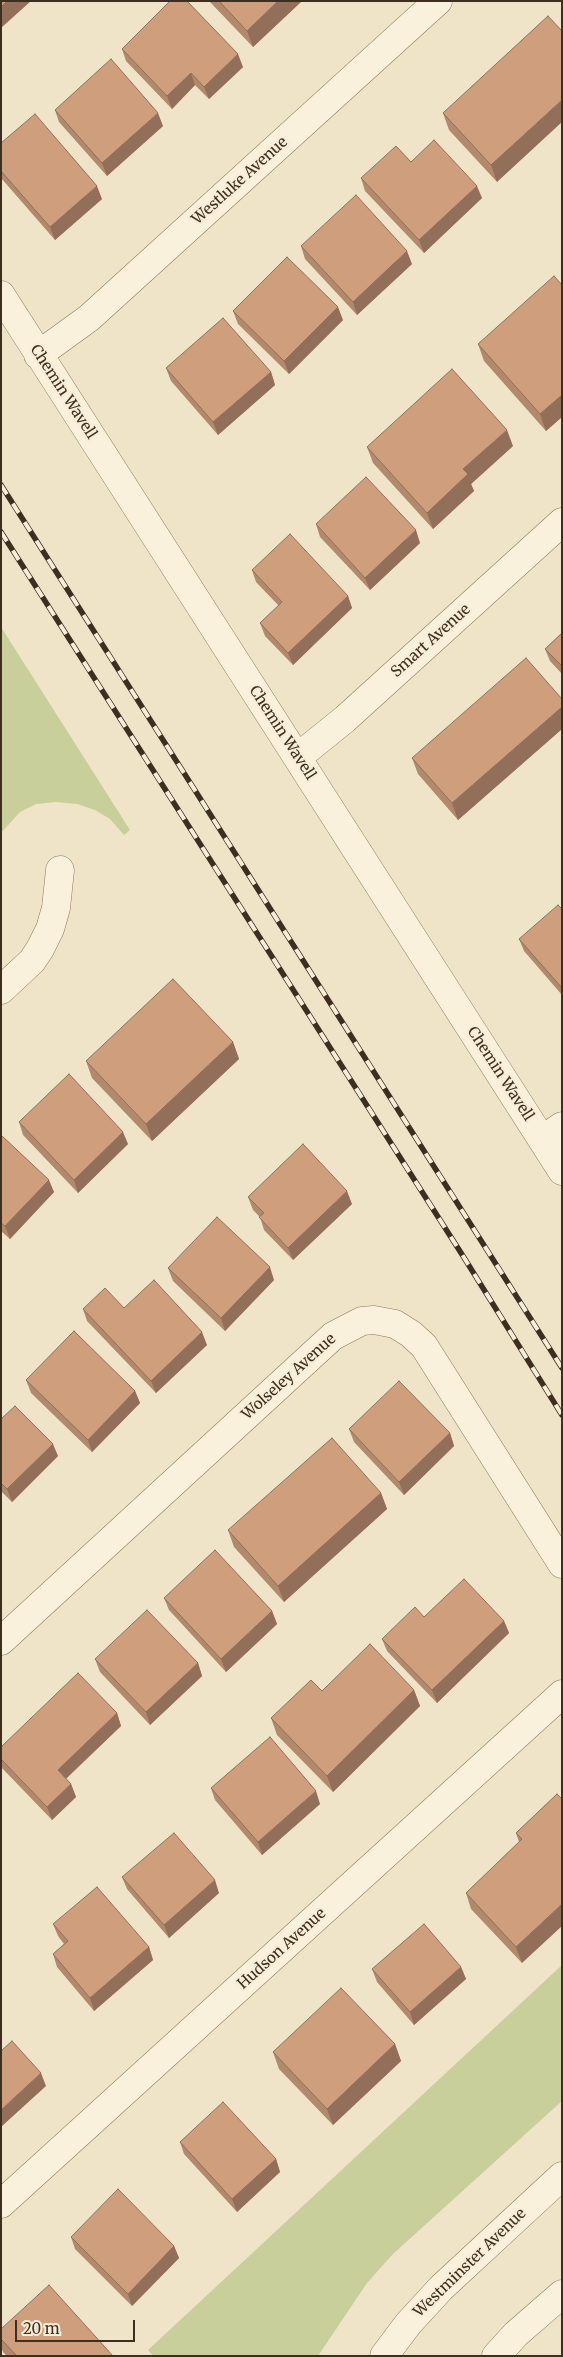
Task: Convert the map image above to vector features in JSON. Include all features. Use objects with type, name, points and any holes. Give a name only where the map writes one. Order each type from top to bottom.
[{"type":"street","name":"Westluke Avenue","points":[[38,355],[89,318],[438,1]]},
{"type":"street","name":"Chemin Wavell","points":[[1,295],[298,757],[552,1133],[562,1171]]},
{"type":"street","name":"Smart Avenue","points":[[298,757],[345,719],[562,522]]},
{"type":"street","points":[[1,990],[32,961],[50,929],[56,908],[60,870]]},
{"type":"street","name":"Wolseley Avenue","points":[[1,1641],[333,1336],[350,1326],[368,1321],[395,1324],[411,1334],[424,1346],[562,1564]]},
{"type":"street","name":"Hudson Avenue","points":[[1,2204],[562,1694]]},
{"type":"street","name":"Westminster Avenue","points":[[384,2356],[408,2324],[457,2272],[562,2176]]},
{"type":"street","points":[[496,2356],[516,2334],[562,2294]]},
{"type":"green space","points":[[1,627],[130,830],[124,835],[110,819],[95,810],[77,804],[56,802],[36,804],[20,812],[1,833]]},
{"type":"green space","points":[[562,1965],[562,2101],[393,2254],[367,2283],[318,2356],[153,2356],[148,2350]]},
{"type":"building","points":[[1,1],[7,1],[1,7]]},
{"type":"building","points":[[170,1],[187,1],[238,54],[204,87],[191,73],[167,96],[122,49]]},
{"type":"building","points":[[219,1],[278,1],[247,31]]},
{"type":"building","points":[[548,16],[562,31],[562,100],[491,165],[443,113]]},
{"type":"building","points":[[111,59],[158,113],[102,163],[55,110]]},
{"type":"building","points":[[35,114],[97,186],[50,227],[1,171],[1,143]]},
{"type":"building","points":[[434,140],[477,186],[419,240],[361,178],[396,146],[411,162]]},
{"type":"building","points":[[356,195],[407,251],[353,302],[301,246]]},
{"type":"building","points":[[287,257],[338,307],[284,361],[233,311]]},
{"type":"building","points":[[554,276],[562,285],[562,395],[540,414],[478,344]]},
{"type":"building","points":[[223,318],[271,372],[213,422],[166,368]]},
{"type":"building","points":[[452,369],[507,430],[463,469],[468,474],[427,513],[367,447]]},
{"type":"building","points":[[366,477],[416,530],[365,578],[316,524]]},
{"type":"building","points":[[290,534],[348,596],[288,653],[260,623],[282,602],[252,570]]},
{"type":"building","points":[[562,633],[562,666],[545,649]]},
{"type":"building","points":[[526,658],[562,699],[562,707],[452,803],[412,758]]},
{"type":"building","points":[[558,905],[562,909],[562,988],[519,939]]},
{"type":"building","points":[[173,979],[233,1042],[146,1124],[86,1061]]},
{"type":"building","points":[[69,1074],[123,1132],[74,1180],[19,1122]]},
{"type":"building","points":[[1,1135],[49,1180],[5,1226],[1,1223]]},
{"type":"building","points":[[303,1144],[347,1191],[288,1248],[259,1217],[264,1213],[248,1197]]},
{"type":"building","points":[[217,1217],[270,1267],[221,1318],[168,1268]]},
{"type":"building","points":[[154,1280],[202,1332],[151,1381],[83,1309],[105,1288],[124,1308]]},
{"type":"building","points":[[74,1331],[135,1391],[88,1440],[26,1380]]},
{"type":"building","points":[[399,1381],[450,1433],[399,1482],[349,1429]]},
{"type":"building","points":[[15,1406],[53,1444],[7,1489],[1,1483],[1,1419]]},
{"type":"building","points":[[332,1438],[381,1493],[278,1586],[228,1530]]},
{"type":"building","points":[[215,1550],[272,1611],[221,1659],[164,1598]]},
{"type":"building","points":[[464,1579],[504,1621],[432,1690],[382,1639],[415,1607],[424,1617]]},
{"type":"building","points":[[147,1610],[198,1663],[146,1712],[95,1659]]},
{"type":"building","points":[[370,1644],[414,1690],[327,1776],[271,1718],[311,1680],[322,1691]]},
{"type":"building","points":[[78,1673],[117,1713],[58,1770],[71,1784],[47,1807],[1,1759],[1,1747]]},
{"type":"building","points":[[270,1737],[316,1791],[258,1842],[211,1788]]},
{"type":"building","points":[[557,1794],[562,1799],[562,1904],[516,1947],[466,1893],[522,1839],[516,1833]]},
{"type":"building","points":[[174,1833],[215,1880],[164,1925],[122,1877]]},
{"type":"building","points":[[97,1887],[149,1947],[90,1998],[53,1954],[68,1941],[53,1924]]},
{"type":"building","points":[[424,1924],[461,1967],[410,2012],[372,1969]]},
{"type":"building","points":[[341,1988],[395,2044],[327,2109],[273,2052]]},
{"type":"building","points":[[12,2041],[41,2073],[1,2110],[1,2051]]},
{"type":"building","points":[[223,2102],[276,2159],[232,2199],[180,2142]]},
{"type":"building","points":[[118,2189],[174,2246],[128,2294],[71,2237]]},
{"type":"building","points":[[49,2285],[113,2356],[17,2356],[1,2339],[1,2329]]},
{"type":"railway","points":[[1,485],[562,1368]]},
{"type":"railway","points":[[1,532],[463,1256],[562,1415]]}]
